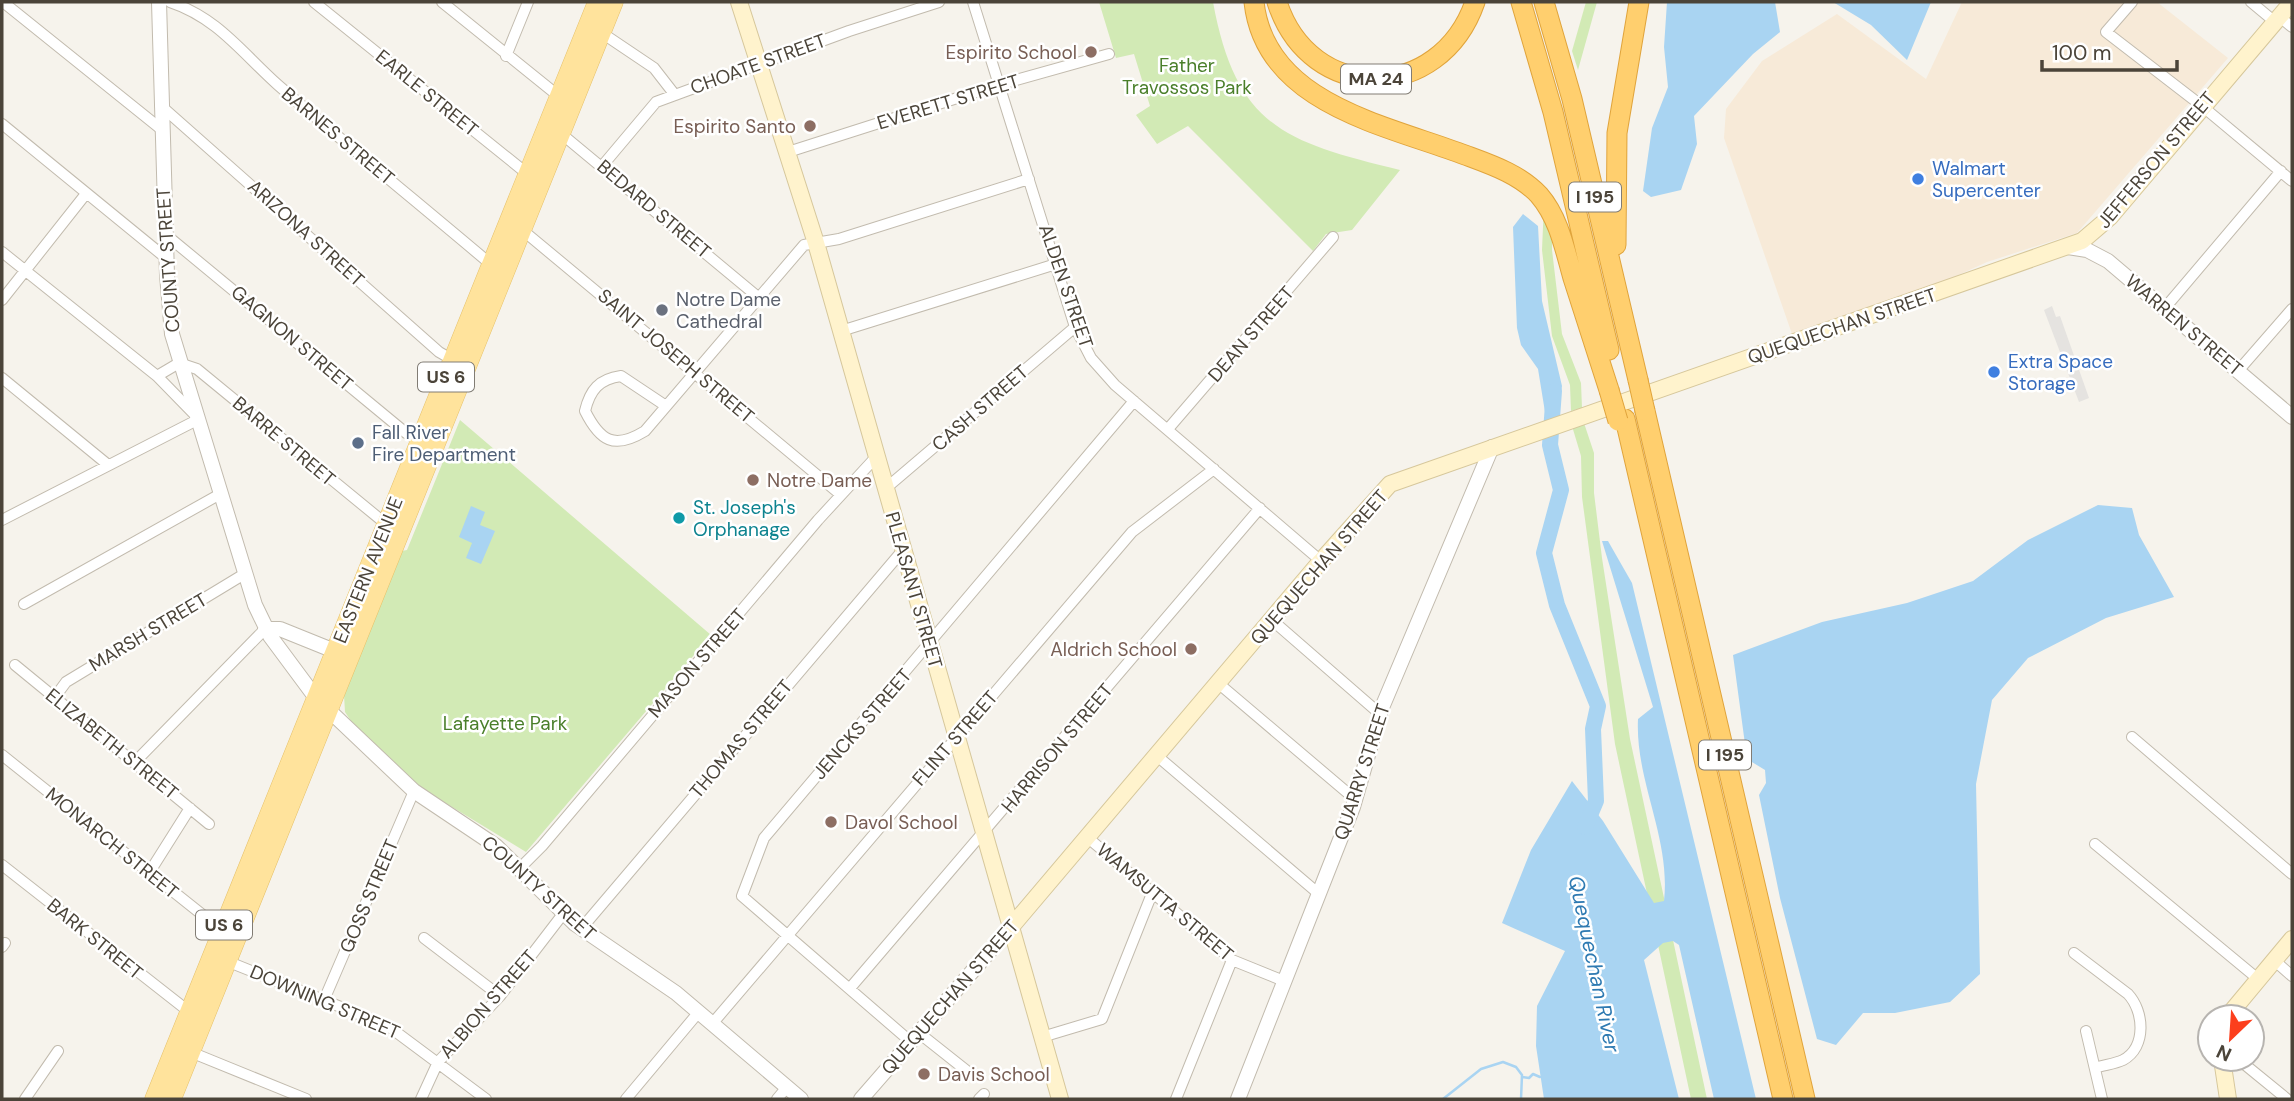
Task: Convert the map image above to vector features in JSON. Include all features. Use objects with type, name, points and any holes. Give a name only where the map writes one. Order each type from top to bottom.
[{"type":"highway","points":[[1254,2],[1259,25],[1273,55],[1287,73],[1311,94],[1344,110],[1507,172],[1539,196],[1552,216],[1613,389]]},
{"type":"highway","name":"MA 24","points":[[1277,2],[1289,31],[1314,58],[1340,72],[1380,79],[1412,73],[1445,52],[1462,32],[1475,2]]},
{"type":"highway","name":"I 195","points":[[1521,2],[1561,144],[1613,389],[1644,504],[1783,1099]]},
{"type":"highway","name":"I 195","points":[[1544,2],[1572,99],[1805,1099]]},
{"type":"highway","points":[[1618,295],[1614,176],[1639,2]]},
{"type":"main road","name":"EASTERN AVENUE","points":[[154,1099],[183,1049],[220,958],[316,698],[342,654],[498,270],[566,100],[597,2]]},
{"type":"main road","name":"EASTERN AVENUE","points":[[566,100],[614,2]]},
{"type":"main road","name":"PLEASANT STREET","points":[[739,2],[816,243],[1042,1037],[1056,1096]]},
{"type":"main road","name":"JEFFERSON STREET","points":[[2068,247],[2089,237],[2105,223],[2202,106],[2282,22],[2292,2]]},
{"type":"main road","name":"QUEQUECHAN STREET","points":[[1011,927],[1321,561],[1392,483],[2068,247]]},
{"type":"main road","name":"EASTERN AVENUE","points":[[229,934],[329,712],[342,654],[386,524],[453,360],[498,270]]},
{"type":"main road","points":[[2238,1003],[2292,939]]},
{"type":"main road","name":"EASTERN AVENUE","points":[[172,1099],[183,1049]]},
{"type":"main road","points":[[2224,1073],[2228,1099]]},
{"type":"street","name":"COUNTY STREET","points":[[159,2],[160,105],[169,318],[179,363],[265,629],[316,698],[414,791],[496,846],[581,929],[661,982],[801,1099]]},
{"type":"street","name":"BARNES STREET","points":[[170,2],[198,12],[224,30],[276,83],[498,270]]},
{"type":"street","name":"EARLE STREET","points":[[314,2],[535,178]]},
{"type":"street","points":[[442,2],[506,56],[566,100]]},
{"type":"street","points":[[506,56],[528,2]]},
{"type":"street","name":"CHOATE STREET","points":[[603,166],[656,102],[849,31],[939,2]]},
{"type":"street","name":"ALDEN STREET","points":[[973,2],[1075,327],[1095,364],[1321,561]]},
{"type":"street","points":[[2132,2],[2106,32],[2202,106],[2292,181]]},
{"type":"street","points":[[2251,2],[2282,22]]},
{"type":"street","points":[[4,6],[161,129]]},
{"type":"street","points":[[601,33],[654,68],[675,95]]},
{"type":"street","name":"EVERETT STREET","points":[[788,152],[998,85],[1109,54]]},
{"type":"street","name":"ARIZONA STREET","points":[[160,105],[439,352],[453,360]]},
{"type":"street","points":[[2,124],[166,258]]},
{"type":"street","name":"BEDARD STREET","points":[[554,129],[603,166],[758,297]]},
{"type":"street","points":[[2164,309],[2281,172]]},
{"type":"street","points":[[666,406],[621,376],[609,378],[596,385],[588,396],[585,411],[594,428],[619,442],[630,440],[645,431],[804,245],[839,239],[1029,179]]},
{"type":"street","points":[[2,300],[86,195]]},
{"type":"street","name":"SAINT JOSEPH STREET","points":[[515,225],[841,495]]},
{"type":"street","name":"GAGNON STREET","points":[[165,234],[406,433],[420,441]]},
{"type":"street","name":"DEAN STREET","points":[[1168,429],[1333,237]]},
{"type":"street","name":"WARREN STREET","points":[[2068,247],[2081,248],[2103,258],[2292,417]]},
{"type":"street","points":[[2,252],[157,376],[198,419],[4,515]]},
{"type":"street","points":[[841,331],[1056,264]]},
{"type":"street","points":[[2238,371],[2292,309]]},
{"type":"street","name":"CASH STREET","points":[[885,489],[1075,327]]},
{"type":"street","points":[[157,376],[179,363]]},
{"type":"street","name":"BARRE STREET","points":[[179,363],[200,371],[386,524]]},
{"type":"street","points":[[2,378],[107,464]]},
{"type":"street","name":"JENCKS STREET","points":[[789,934],[742,896],[764,838],[1135,401]]},
{"type":"street","name":"QUARRY STREET","points":[[1238,1099],[1356,800],[1380,714],[1492,447]]},
{"type":"street","name":"MASON STREET","points":[[519,869],[542,846],[876,457]]},
{"type":"street","name":"FLINT STREET","points":[[712,1024],[1132,532],[1214,469]]},
{"type":"street","points":[[23,604],[222,493]]},
{"type":"street","name":"HARRISON STREET","points":[[851,987],[1260,508]]},
{"type":"street","name":"THOMAS STREET","points":[[581,929],[903,550]]},
{"type":"street","name":"MARSH STREET","points":[[55,697],[66,682],[246,573]]},
{"type":"street","points":[[1272,620],[1380,714]]},
{"type":"street","points":[[135,762],[265,629],[280,629],[342,654]]},
{"type":"street","name":"ELIZABETH STREET","points":[[15,665],[209,824]]},
{"type":"street","points":[[1218,683],[1356,800]]},
{"type":"street","points":[[2132,737],[2292,874]]},
{"type":"street","name":"MONARCH STREET","points":[[4,752],[149,873],[229,934]]},
{"type":"street","points":[[1156,755],[1319,894]]},
{"type":"street","name":"GOSS STREET","points":[[324,1000],[414,791]]},
{"type":"street","points":[[149,873],[190,808]]},
{"type":"street","name":"WAMSUTTA STREET","points":[[1087,836],[1232,960],[1284,981]]},
{"type":"street","points":[[2095,844],[2258,979]]},
{"type":"street","name":"BARK STREET","points":[[2,864],[196,1016]]},
{"type":"street","points":[[1042,1037],[1102,1019],[1153,891]]},
{"type":"street","name":"ALBION STREET","points":[[421,1099],[438,1062],[500,996],[563,914]]},
{"type":"street","name":"QUEQUECHAN STREET","points":[[866,1097],[1011,927]]},
{"type":"street","points":[[789,934],[915,1037],[972,1075]]},
{"type":"street","points":[[424,938],[500,996]]},
{"type":"street","points":[[2074,953],[2128,994],[2135,1002],[2141,1019],[2132,1051],[2123,1060],[2095,1068]]},
{"type":"street","name":"DOWNING STREET","points":[[220,958],[395,1030],[486,1099]]},
{"type":"street","points":[[1176,1099],[1232,960]]},
{"type":"street","points":[[2275,961],[2292,976]]},
{"type":"street","points":[[626,1099],[698,1013]]},
{"type":"street","points":[[2086,1031],[2102,1099]]},
{"type":"street","points":[[183,1049],[306,1099]]},
{"type":"street","points":[[25,1099],[58,1051]]},
{"type":"street","points":[[2255,1073],[2287,1099]]},
{"type":"street","points":[[777,1099],[787,1087]]},
{"type":"shaded area","points":[[1962,2],[2157,2],[2228,58],[2077,233],[1987,262],[1952,278],[1792,334],[1724,138],[1726,109],[1762,61],[1837,14],[1926,79]]},
{"type":"shaded area","points":[[2052,306],[2056,317],[2060,316],[2089,398],[2079,402],[2044,310]]},
{"type":"green space","name":"Father Travossos Park","points":[[1099,2],[1213,2],[1223,44],[1236,77],[1252,103],[1272,122],[1296,137],[1326,150],[1400,170],[1352,230],[1326,234],[1313,251],[1188,126],[1157,144],[1136,115],[1150,106],[1134,54],[1116,58]]},
{"type":"green space","points":[[1586,2],[1597,2],[1578,70],[1572,51]]},
{"type":"green space","points":[[1544,203],[1552,219],[1552,250],[1562,334],[1581,383],[1582,408],[1571,411],[1570,385],[1552,336],[1542,250]]},
{"type":"green space","name":"Lafayette Park","points":[[460,420],[711,635],[526,852],[424,790],[353,724],[345,712],[344,695],[402,551],[407,550]]},
{"type":"green space","points":[[1584,423],[1594,453],[1594,493],[1602,558],[1630,739],[1707,1099],[1691,1099],[1615,744],[1582,497],[1581,456],[1572,426]]},
{"type":"water","points":[[1667,2],[1775,2],[1780,32],[1753,54],[1694,116],[1697,144],[1681,190],[1651,197],[1643,191],[1652,128],[1668,87],[1664,47]]},
{"type":"water","points":[[1833,2],[1931,2],[1907,60],[1871,25]]},
{"type":"water","points":[[1523,214],[1538,226],[1542,301],[1562,386],[1558,410],[1545,412],[1538,369],[1521,345],[1517,328],[1513,227]]},
{"type":"water","points":[[2098,505],[2132,508],[2139,535],[2174,597],[2106,618],[2028,658],[1992,700],[1976,784],[1980,974],[1950,1002],[1895,1013],[1863,1013],[1836,1045],[1817,1039],[1780,898],[1759,795],[1766,783],[1765,770],[1747,759],[1733,655],[1822,622],[1907,603],[1973,581],[2028,540]]},
{"type":"water","points":[[471,506],[485,512],[480,525],[495,531],[481,564],[466,558],[472,543],[459,537]]},
{"type":"water","points":[[1602,541],[1608,541],[1632,583],[1756,1099],[1714,1099],[1679,945],[1673,941],[1663,943],[1644,960],[1679,1099],[1544,1099],[1536,1046],[1537,1006],[1565,951],[1502,923],[1531,850],[1572,781],[1603,821],[1654,903],[1664,901],[1662,855],[1639,742],[1638,719],[1653,707]]},
{"type":"waterway","name":"Quequechan River","points":[[1554,391],[1550,445],[1561,490],[1544,553],[1557,605],[1598,706],[1593,729],[1596,801],[1585,827]]},
{"type":"waterway","points":[[1443,1099],[1481,1069],[1503,1062],[1516,1067],[1522,1075],[1521,1099]]},
{"type":"waterway","points":[[1522,1077],[1529,1078],[1533,1074],[1540,1077]]},
{"type":"place","name":"Espirito School","points":[[1091,52]]},
{"type":"place","name":"Espirito Santo","points":[[810,126]]},
{"type":"place","name":"Walmart Supercenter","points":[[1918,179]]},
{"type":"place","name":"Notre Dame Cathedral","points":[[662,310]]},
{"type":"place","name":"Extra Space Storage","points":[[1994,372]]},
{"type":"place","name":"Fall River Fire Department","points":[[358,443]]},
{"type":"place","name":"Notre Dame","points":[[753,480]]},
{"type":"place","name":"St. Joseph's Orphanage","points":[[679,518]]},
{"type":"place","name":"Aldrich School","points":[[1191,649]]},
{"type":"place","name":"Davol School","points":[[831,822]]},
{"type":"place","name":"Davis School","points":[[924,1074]]}]
